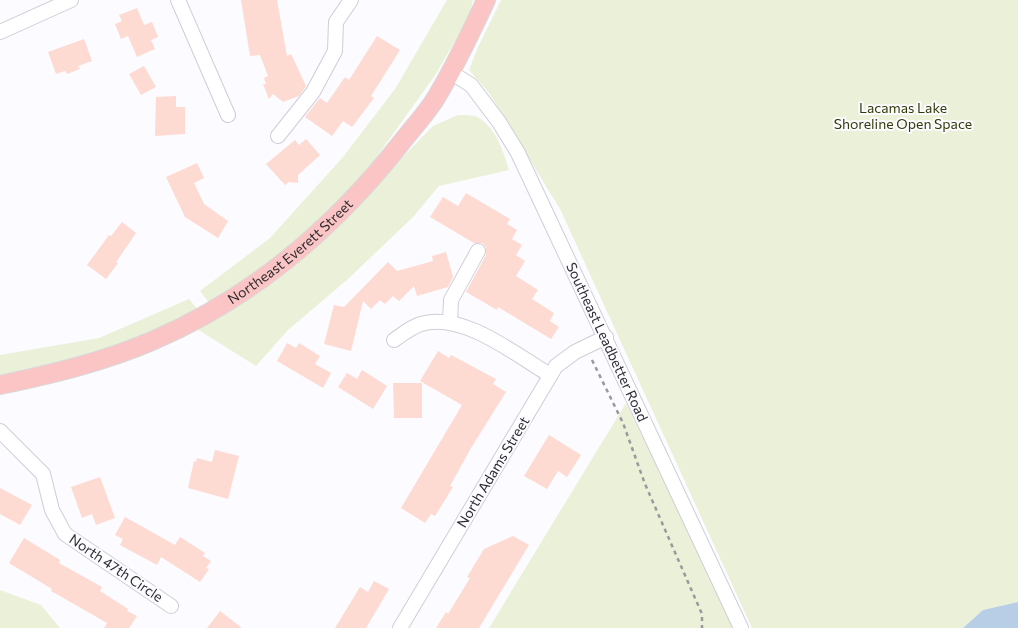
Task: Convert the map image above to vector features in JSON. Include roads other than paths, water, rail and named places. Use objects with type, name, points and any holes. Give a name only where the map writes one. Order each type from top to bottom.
[{"type":"main road","name":"Northeast Everett Street","points":[[0,385],[89,364],[152,341],[202,317],[266,275],[316,236],[370,182],[433,102],[486,0]]},
{"type":"street","points":[[0,32],[71,0]]},
{"type":"street","points":[[178,0],[228,114]]},
{"type":"street","points":[[278,136],[313,92],[335,52],[336,22],[351,0]]},
{"type":"street","name":"Southeast Leadbetter Road","points":[[450,72],[471,84],[500,122],[534,184],[741,628]]},
{"type":"street","points":[[450,322],[451,300],[478,250]]},
{"type":"street","points":[[394,340],[414,326],[423,323],[433,321],[450,322],[473,329],[550,375]]},
{"type":"street","name":"North Adams Street","points":[[400,628],[550,375],[561,361],[585,346],[606,337]]},
{"type":"street","name":"North 47th Circle","points":[[3,438],[43,474],[52,510],[64,534],[171,606]]},
{"type":"water","points":[[1018,602],[1018,628],[963,628],[983,610]]},
{"type":"park label","name":"Lacamas Lake Shoreline Open Space","points":[[903,116]]}]
